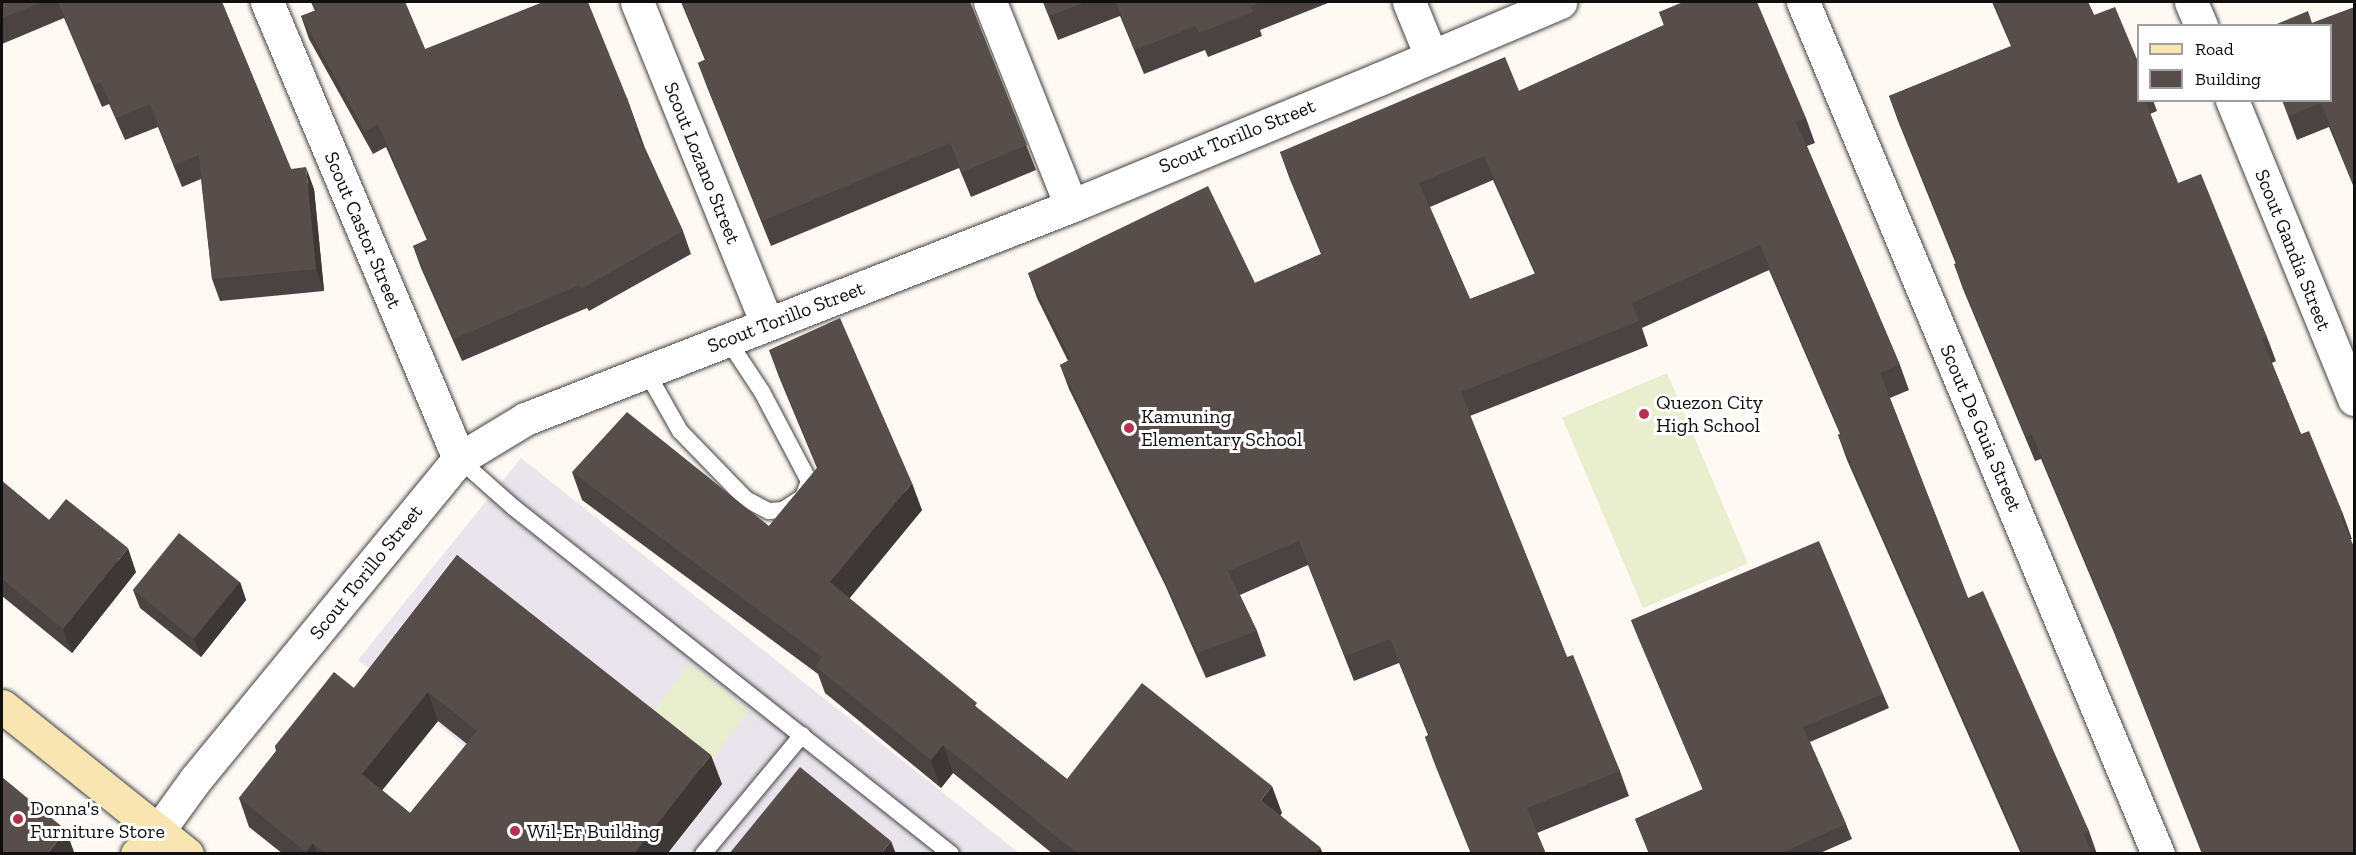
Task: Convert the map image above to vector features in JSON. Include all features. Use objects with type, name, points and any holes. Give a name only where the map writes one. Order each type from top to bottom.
[{"type":"main road","points":[[2,706],[148,842],[187,854]]},
{"type":"street","name":"Scout Castor Street","points":[[267,2],[459,459]]},
{"type":"street","name":"Scout Lozano Street","points":[[637,2],[767,324]]},
{"type":"street","points":[[990,2],[1071,206]]},
{"type":"street","points":[[1409,2],[1431,56]]},
{"type":"street","name":"Scout Torillo Street","points":[[148,842],[195,780],[459,459],[525,419],[1071,206],[1560,2]]},
{"type":"street","name":"Scout De Guia Street","points":[[1803,2],[2158,854]]},
{"type":"street","points":[[2191,2],[2200,24]]},
{"type":"street","name":"Scout Gandia Street","points":[[2233,102],[2355,399]]},
{"type":"lane","points":[[646,371],[680,431],[746,499],[769,511],[783,510],[803,497],[810,482],[762,392],[727,339]]},
{"type":"lane","points":[[459,459],[513,507],[951,854]]},
{"type":"lane","points":[[703,854],[802,735]]},
{"type":"shaded area","points":[[521,458],[1019,853],[596,853],[358,660]]},
{"type":"green space","points":[[1667,373],[1748,564],[1643,608],[1562,418]]},
{"type":"green space","points":[[689,664],[750,710],[707,766],[646,721]]},
{"type":"building","points":[[2,2],[43,2],[2,18]]},
{"type":"building","points":[[58,2],[222,2],[291,169],[306,167],[316,269],[212,279],[199,155],[174,165],[150,104],[116,118],[101,82],[94,85]]},
{"type":"building","points":[[312,2],[405,2],[425,49],[543,2],[588,2],[627,98],[637,126],[634,127],[683,231],[581,289],[579,285],[454,339],[413,246],[428,239],[378,124],[365,132],[301,16],[316,10]]},
{"type":"building","points":[[682,2],[970,2],[1027,145],[962,172],[950,143],[762,221],[698,63],[706,59]]},
{"type":"building","points":[[1043,2],[1086,2],[1049,16]]},
{"type":"building","points":[[1116,2],[1262,2],[1251,6],[1253,12],[1199,33],[1196,26],[1135,50]]},
{"type":"building","points":[[1683,2],[1757,2],[1806,118],[1796,122],[1900,365],[1880,373],[1968,598],[1983,591],[2089,831],[2084,834],[2092,854],[2023,854],[1838,435],[1841,434],[1760,245],[1632,303],[1639,321],[1461,392],[1567,657],[1573,655],[1620,771],[1527,808],[1546,854],[1472,854],[1425,737],[1429,735],[1390,639],[1345,656],[1299,541],[1228,571],[1257,631],[1197,653],[1157,563],[1060,365],[1071,359],[1028,273],[1208,186],[1255,283],[1322,254],[1280,152],[1505,57],[1519,91],[1664,25],[1659,12]],"holes":[[[1484,156],[1536,273],[1470,299],[1419,183]]]},
{"type":"building","points":[[1994,2],[2088,2],[2094,15],[2115,7],[2137,59],[2137,102],[2146,102],[2178,183],[2201,174],[2267,337],[2262,339],[2301,434],[2309,431],[2355,549],[2355,854],[2203,854],[2032,434],[2026,437],[1954,264],[1957,263],[1889,96],[2012,46]]},
{"type":"building","points":[[2355,7],[2355,188],[2321,103],[2289,116],[2284,102],[2332,102],[2332,24],[2277,24],[2308,11],[2312,23]]},
{"type":"building","points":[[840,318],[912,483],[830,582],[977,703],[975,706],[1067,779],[1142,683],[1272,786],[1261,800],[1320,847],[1315,854],[1078,854],[943,745],[931,760],[815,666],[822,657],[572,472],[627,412],[769,526],[818,467],[769,350]]},
{"type":"building","points":[[2,481],[49,520],[66,499],[128,548],[63,629],[2,579]]},
{"type":"building","points":[[179,533],[240,582],[194,639],[133,590]]},
{"type":"building","points":[[1819,541],[1883,694],[1803,727],[1846,824],[1779,854],[1650,854],[1635,819],[1703,789],[1631,620]]},
{"type":"building","points":[[457,555],[711,755],[634,854],[326,854],[313,843],[306,852],[239,798],[278,749],[275,746],[334,672],[354,688]],"holes":[[[428,692],[477,731],[410,813],[362,774]]]},
{"type":"building","points":[[800,767],[891,841],[881,854],[729,854]]},
{"type":"building","name":"Donna's Furniture Store","points":[[2,777],[66,830],[47,854],[2,854]]},
{"type":"place","name":"Quezon City High School","points":[[1644,414]]},
{"type":"place","name":"Kamuning Elementary School","points":[[1129,428]]},
{"type":"place","name":"Donna's Furniture Store","points":[[18,819]]},
{"type":"place","name":"Wil-Er Building","points":[[515,831]]}]
